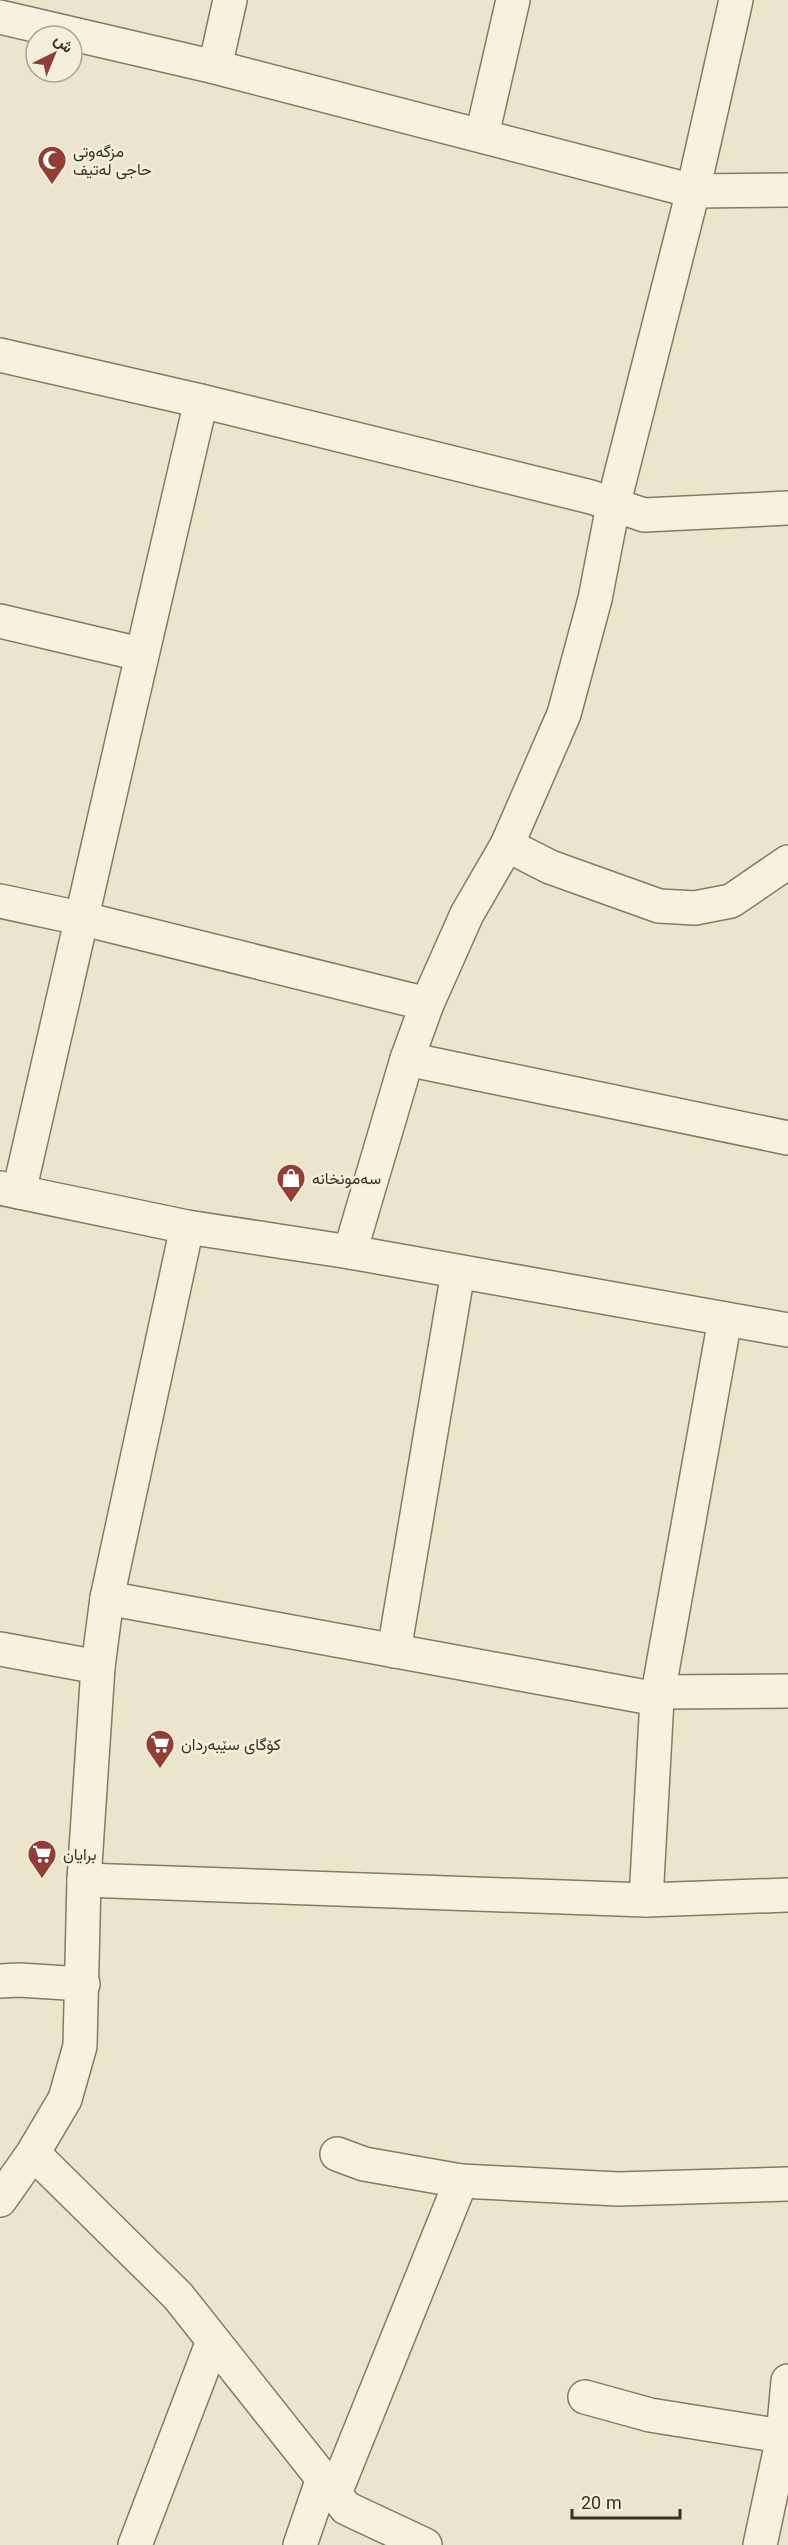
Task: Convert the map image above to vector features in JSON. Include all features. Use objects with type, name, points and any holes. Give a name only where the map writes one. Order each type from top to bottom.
[{"type":"street","points":[[215,67],[230,0]]},
{"type":"street","points":[[482,135],[513,0]]},
{"type":"street","points":[[350,1252],[407,1059],[427,1004],[466,914],[507,845],[564,714],[596,599],[613,506],[693,191],[736,0]]},
{"type":"street","points":[[0,17],[215,67],[693,191],[788,190]]},
{"type":"street","points":[[0,355],[201,401],[591,497],[644,515],[788,508]]},
{"type":"street","points":[[201,401],[140,654],[84,919],[9,1190],[187,1227],[350,1252],[788,1330]]},
{"type":"street","points":[[0,621],[140,654]]},
{"type":"street","points":[[507,845],[550,867],[659,906],[695,908],[731,901],[788,862]]},
{"type":"street","points":[[0,901],[84,919],[427,1004]]},
{"type":"street","points":[[407,1059],[788,1138]]},
{"type":"street","points":[[2,2193],[33,2153],[65,2099],[80,2046],[84,1880],[98,1667],[107,1598],[187,1227]]},
{"type":"street","points":[[394,1651],[458,1272]]},
{"type":"street","points":[[646,1900],[658,1696],[725,1319]]},
{"type":"street","points":[[107,1598],[394,1651],[658,1696],[788,1691]]},
{"type":"street","points":[[0,1649],[98,1667]]},
{"type":"street","points":[[84,1880],[646,1900],[788,1895]]},
{"type":"street","points":[[0,1981],[83,1984]]},
{"type":"street","points":[[33,2153],[178,2296],[346,2508],[425,2545]]},
{"type":"street","points":[[337,2154],[364,2164],[461,2181],[618,2189],[788,2184]]},
{"type":"street","points":[[300,2545],[329,2486],[461,2181]]},
{"type":"street","points":[[135,2545],[213,2340]]},
{"type":"street","points":[[760,2545],[786,2437],[788,2381]]},
{"type":"street","points":[[585,2397],[650,2415],[786,2437]]},
{"type":"place","name":"مزگەوتی حاجی لەتیف","points":[[52,186]]},
{"type":"place","name":"سەمونخانە","points":[[291,1204]]},
{"type":"place","name":"کۆگای سێبەردان","points":[[160,1770]]},
{"type":"place","name":"برايان","points":[[42,1880]]}]
